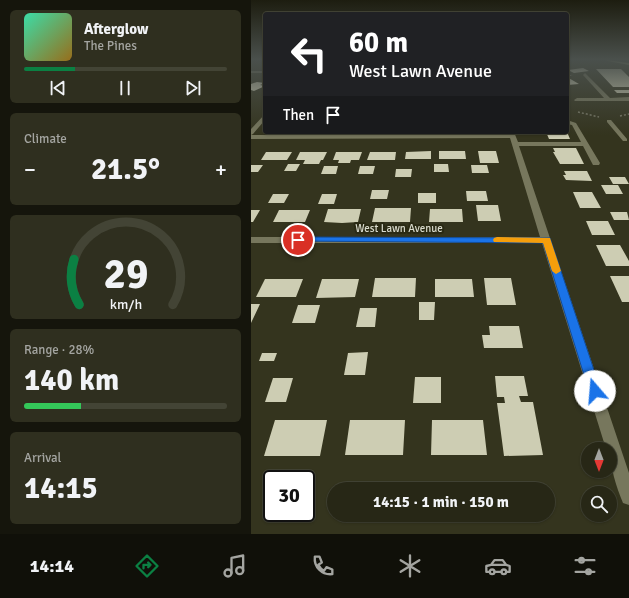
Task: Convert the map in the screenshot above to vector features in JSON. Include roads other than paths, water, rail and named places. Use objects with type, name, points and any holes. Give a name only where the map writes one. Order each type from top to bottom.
[{"type":"street","points":[[595,85],[608,99]]},
{"type":"street","points":[[577,100],[629,99]]},
{"type":"street","points":[[251,133],[263,118]]},
{"type":"street","points":[[609,121],[627,140],[629,146]]},
{"type":"street","points":[[569,123],[574,124],[596,162]]},
{"type":"street","points":[[251,137],[513,137],[586,144]]},
{"type":"street","points":[[513,137],[629,497]]},
{"type":"street","name":"West Lawn Avenue","points":[[251,240],[547,240]]}]
